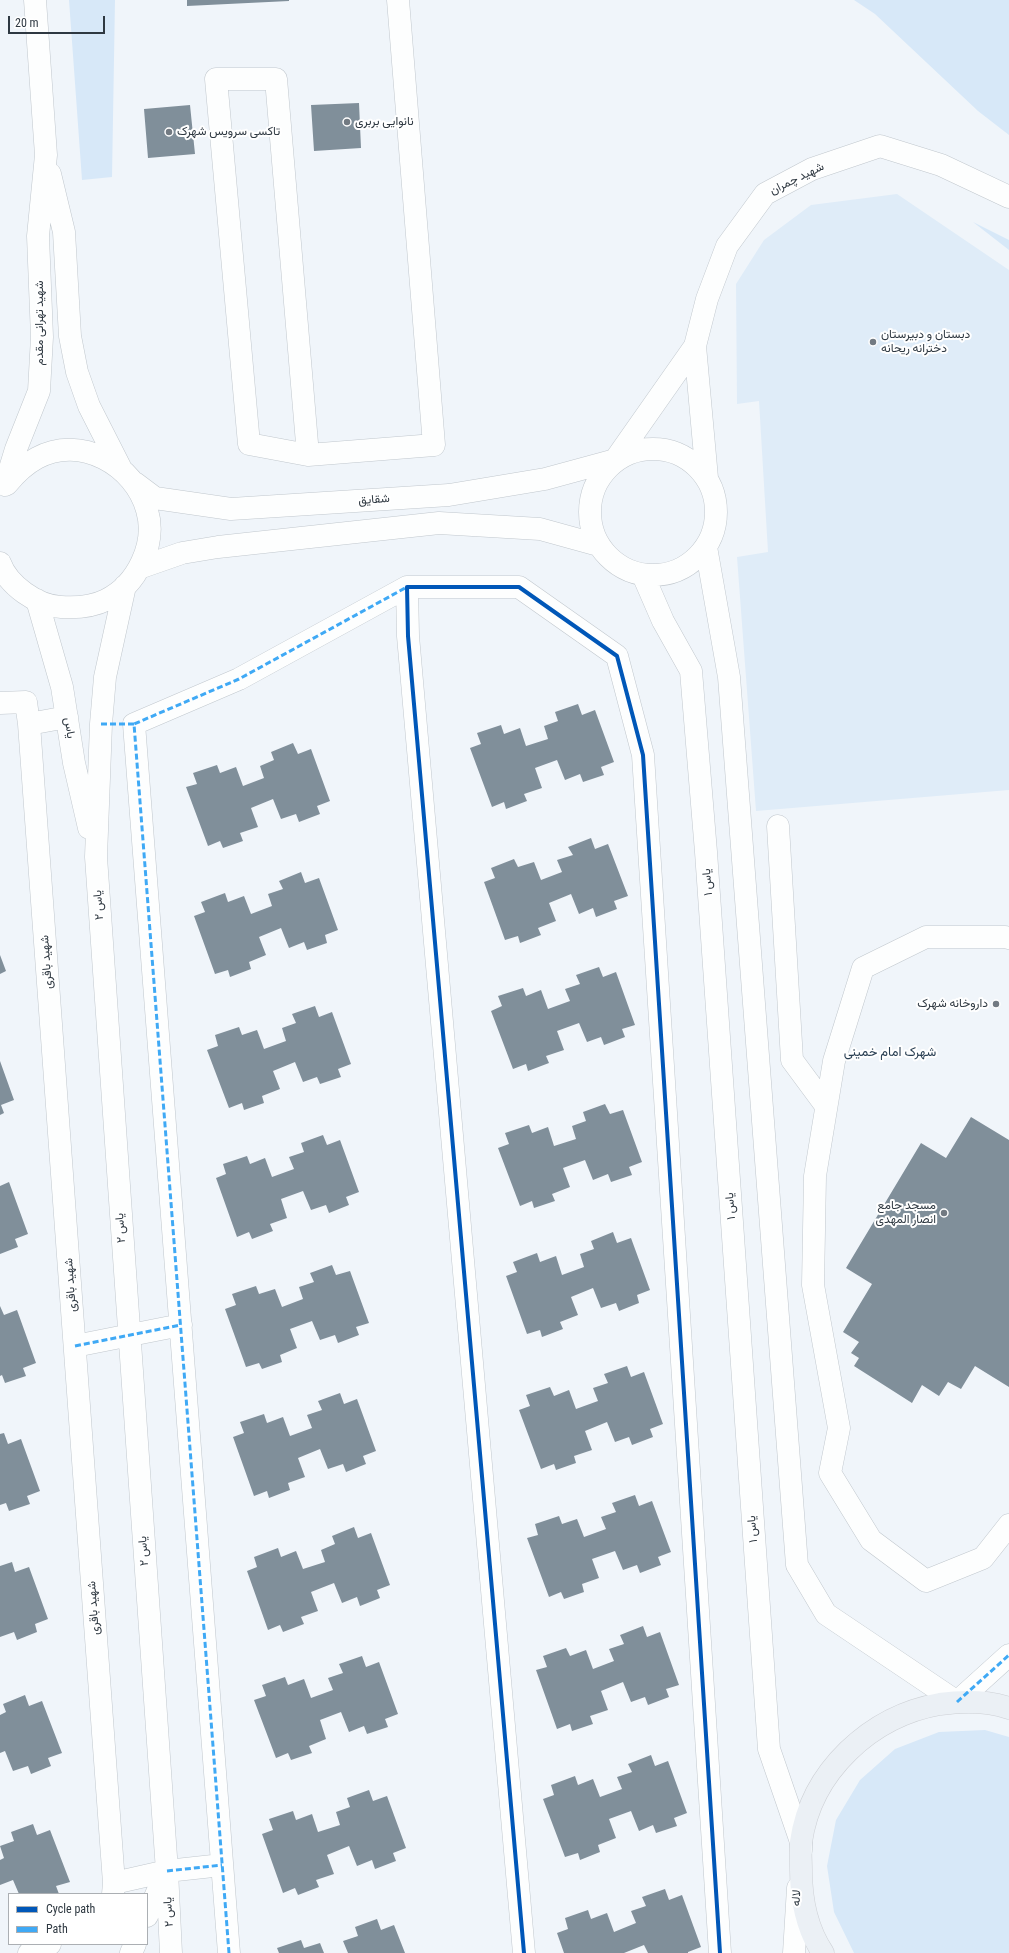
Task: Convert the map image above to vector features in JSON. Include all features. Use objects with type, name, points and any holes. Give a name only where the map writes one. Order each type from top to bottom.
[{"type":"main road","points":[[823,1953],[814,1939],[801,1892],[801,1842],[812,1806],[829,1772],[854,1744],[885,1722],[919,1708],[957,1702],[1000,1705],[1009,1708]]},
{"type":"street","name":"شهید تهرانی مقدم","points":[[35,0],[46,155],[64,232],[70,336],[77,372],[89,406],[120,468]]},
{"type":"street","points":[[308,455],[276,78],[216,79],[249,444],[308,455],[434,445],[398,0]]},
{"type":"street","name":"شهید چمران","points":[[616,460],[695,346],[708,300],[727,246],[765,194],[812,169],[880,146],[941,164],[1009,197]]},
{"type":"street","name":"شهید تهرانی مقدم","points":[[3,489],[16,448],[38,391],[42,337],[38,236],[46,155]]},
{"type":"street","name":"شهید چمران","points":[[695,346],[707,478]]},
{"type":"street","points":[[655,448],[668,450],[675,452],[693,462],[707,478],[714,494],[716,512],[714,530],[706,547],[694,560],[679,570],[662,575],[643,575],[620,566],[610,559],[598,544],[591,527],[589,508],[593,489],[602,473],[616,460],[634,450],[655,448]]},
{"type":"street","points":[[0,563],[8,584],[37,600],[59,607],[83,607],[106,600],[125,586],[140,568],[149,540],[148,511],[135,483],[120,468],[102,456],[80,451],[59,451],[38,457],[20,469],[3,489]]},
{"type":"street","name":"شقایق","points":[[135,483],[155,498],[231,509],[449,495],[545,479],[616,460]]},
{"type":"street","points":[[140,568],[182,553],[218,546],[439,523],[540,529],[598,544]]},
{"type":"street","points":[[706,547],[729,677],[797,1565],[826,1614],[957,1702],[1009,1654]]},
{"type":"street","name":"یاس ۱","points":[[643,575],[663,621],[691,671],[706,860],[769,1749],[801,1842]]},
{"type":"street","name":"یاس ۲","points":[[125,586],[105,677],[101,724],[96,857],[171,1953]]},
{"type":"street","points":[[101,724],[134,724],[239,679],[407,587],[519,587],[617,656],[643,755],[720,1953]]},
{"type":"street","points":[[407,587],[408,636],[524,1953]]},
{"type":"street","name":"یاس","points":[[37,600],[62,687],[74,763],[96,857]]},
{"type":"street","name":"شهید باقری","points":[[0,703],[26,702],[29,724],[114,1888]]},
{"type":"street","points":[[29,724],[67,717]]},
{"type":"street","points":[[134,724],[228,1953]]},
{"type":"street","points":[[778,826],[792,1060],[826,1106]]},
{"type":"street","points":[[1009,938],[926,937],[863,968],[834,1061],[826,1106],[815,1176],[813,1284],[839,1428],[830,1473],[871,1540],[926,1581],[983,1558],[1009,1525]]},
{"type":"street","points":[[75,1346],[181,1325]]},
{"type":"street","name":"لاله","points":[[794,1953],[801,1842]]},
{"type":"street","points":[[114,1888],[166,1871],[222,1866]]},
{"type":"street","name":"یاس ۲","points":[[148,1914],[166,1871]]},
{"type":"street","points":[[29,1953],[48,1945]]},
{"type":"shaded area","points":[[69,0],[115,0],[112,177],[82,180]]},
{"type":"shaded area","points":[[854,0],[1009,0],[1009,135],[978,111],[875,14]]},
{"type":"shaded area","points":[[897,194],[1009,270],[1009,790],[756,811],[737,557],[768,552],[759,401],[737,404],[736,284],[764,240],[811,205]]},
{"type":"shaded area","points":[[973,222],[1009,240],[1009,250]]},
{"type":"shaded area","points":[[985,1730],[1009,1737],[1009,1953],[854,1953],[834,1912],[827,1866],[836,1820],[860,1780],[895,1749],[939,1732]]},
{"type":"building","points":[[187,0],[289,0],[289,1],[187,6]]},
{"type":"building","points":[[359,103],[361,148],[314,151],[311,105]]},
{"type":"building","name":"تاکسی سرویس شهرک","points":[[190,105],[195,154],[148,158],[144,109]]},
{"type":"building","points":[[578,704],[582,715],[595,710],[614,762],[601,767],[604,775],[583,782],[580,774],[565,780],[557,760],[535,768],[542,788],[524,794],[527,801],[506,809],[504,802],[492,807],[470,748],[481,744],[477,733],[501,725],[504,734],[520,728],[526,746],[548,739],[544,726],[558,721],[555,712]]},
{"type":"building","points":[[293,743],[298,754],[311,749],[330,801],[317,806],[320,814],[299,822],[296,814],[281,819],[273,799],[251,808],[258,827],[240,833],[243,841],[223,848],[220,841],[208,846],[186,787],[197,784],[193,773],[217,765],[220,773],[236,767],[243,786],[264,778],[260,766],[274,760],[271,752]]},
{"type":"building","points":[[591,838],[595,849],[608,844],[628,896],[614,901],[617,909],[596,917],[593,908],[579,914],[571,894],[549,903],[556,921],[538,928],[541,935],[520,943],[518,936],[505,940],[484,882],[495,878],[491,868],[514,859],[518,867],[534,862],[541,880],[562,872],[557,860],[573,855],[568,847]]},
{"type":"building","points":[[301,872],[305,883],[319,878],[338,930],[325,935],[327,943],[307,950],[304,942],[289,948],[281,928],[259,937],[266,955],[249,962],[251,969],[230,977],[228,970],[215,974],[194,916],[205,912],[201,902],[225,893],[228,902],[244,896],[251,914],[272,906],[268,894],[283,889],[279,881]]},
{"type":"building","points":[[0,955],[6,971],[0,974]]},
{"type":"building","points":[[599,967],[603,977],[616,972],[635,1025],[622,1029],[625,1037],[604,1045],[601,1037],[587,1042],[579,1023],[557,1031],[564,1050],[546,1056],[549,1063],[528,1071],[526,1064],[513,1069],[491,1011],[502,1006],[498,996],[523,988],[526,996],[541,990],[548,1009],[570,1001],[565,989],[580,984],[576,975]]},
{"type":"building","points":[[315,1006],[319,1017],[332,1012],[351,1064],[338,1069],[341,1077],[320,1084],[317,1077],[303,1082],[295,1062],[273,1071],[280,1089],[262,1096],[264,1103],[244,1110],[242,1103],[229,1108],[207,1050],[218,1046],[215,1035],[239,1027],[242,1035],[257,1030],[264,1049],[286,1041],[282,1028],[296,1023],[292,1014]]},
{"type":"building","points":[[0,1061],[14,1100],[1,1105],[4,1113],[0,1115]]},
{"type":"building","points":[[605,1104],[610,1114],[623,1110],[642,1162],[629,1167],[632,1175],[611,1182],[608,1174],[593,1180],[585,1160],[563,1168],[570,1187],[552,1194],[555,1201],[534,1208],[532,1201],[520,1206],[498,1148],[509,1144],[505,1133],[529,1125],[532,1133],[548,1127],[554,1146],[576,1139],[572,1126],[586,1121],[583,1112]]},
{"type":"building","name":"مسجد جامع انصار المهدی","points":[[971,1117],[1009,1140],[1009,1387],[975,1366],[961,1389],[948,1382],[939,1396],[922,1385],[912,1403],[854,1366],[859,1358],[851,1353],[859,1342],[843,1332],[872,1284],[846,1268],[921,1143],[946,1158]]},
{"type":"building","points":[[323,1135],[327,1145],[340,1140],[359,1192],[346,1197],[349,1205],[329,1213],[326,1205],[311,1210],[303,1191],[281,1199],[287,1218],[270,1224],[273,1231],[252,1239],[249,1232],[237,1237],[216,1178],[226,1174],[223,1164],[247,1156],[250,1164],[265,1158],[272,1177],[294,1169],[289,1157],[304,1152],[301,1143]]},
{"type":"building","points":[[9,1182],[28,1234],[15,1239],[18,1247],[0,1254],[0,1186]]},
{"type":"building","points":[[613,1232],[617,1243],[631,1238],[650,1290],[637,1295],[639,1303],[619,1311],[616,1303],[601,1308],[593,1288],[571,1297],[578,1315],[560,1322],[563,1329],[542,1337],[540,1330],[527,1334],[506,1276],[517,1272],[513,1262],[537,1253],[540,1262],[556,1256],[562,1275],[584,1267],[580,1254],[594,1249],[591,1241]]},
{"type":"building","points":[[332,1265],[336,1275],[350,1271],[369,1323],[356,1327],[359,1335],[338,1343],[335,1335],[320,1340],[312,1321],[290,1329],[297,1348],[280,1355],[282,1362],[262,1369],[259,1363],[246,1367],[225,1309],[236,1305],[232,1294],[256,1286],[259,1294],[275,1289],[282,1307],[303,1299],[299,1287],[314,1282],[310,1273]]},
{"type":"building","points":[[0,1306],[4,1315],[17,1310],[36,1363],[23,1368],[26,1376],[5,1383],[2,1375],[0,1376]]},
{"type":"building","points":[[627,1366],[631,1377],[644,1372],[663,1424],[650,1429],[653,1437],[632,1445],[629,1437],[615,1442],[607,1422],[585,1431],[592,1450],[574,1456],[576,1463],[556,1470],[554,1464],[541,1469],[519,1410],[530,1406],[526,1395],[550,1387],[554,1396],[569,1390],[576,1409],[598,1401],[593,1388],[608,1383],[604,1374]]},
{"type":"building","points":[[340,1393],[344,1404],[357,1399],[376,1451],[363,1456],[366,1464],[346,1472],[343,1464],[328,1469],[320,1449],[298,1458],[305,1477],[288,1483],[290,1490],[269,1498],[267,1491],[254,1496],[233,1437],[244,1433],[240,1422],[264,1414],[267,1423],[283,1417],[290,1436],[312,1428],[307,1415],[322,1410],[318,1401]]},
{"type":"building","points":[[4,1433],[8,1444],[21,1439],[40,1491],[27,1496],[30,1504],[9,1511],[6,1503],[0,1505],[0,1434]]},
{"type":"building","points":[[635,1495],[639,1506],[652,1501],[671,1552],[658,1557],[661,1565],[640,1573],[637,1565],[623,1570],[615,1551],[592,1559],[599,1578],[582,1584],[584,1592],[564,1599],[561,1592],[549,1597],[527,1538],[538,1535],[535,1524],[559,1516],[562,1524],[577,1519],[584,1537],[606,1529],[601,1517],[616,1512],[612,1503]]},
{"type":"building","points":[[354,1527],[358,1538],[371,1533],[390,1585],[377,1590],[380,1598],[360,1606],[357,1597],[342,1603],[334,1583],[311,1592],[318,1611],[301,1617],[304,1624],[283,1632],[280,1625],[268,1630],[247,1571],[257,1567],[254,1557],[278,1548],[281,1557],[296,1551],[303,1569],[325,1562],[321,1550],[335,1544],[332,1536]]},
{"type":"building","points":[[12,1562],[15,1572],[29,1567],[48,1619],[35,1624],[37,1632],[17,1640],[14,1632],[0,1637],[0,1566]]},
{"type":"building","points":[[643,1626],[647,1637],[660,1632],[679,1685],[666,1689],[669,1697],[648,1705],[645,1697],[631,1702],[623,1682],[601,1691],[608,1710],[590,1716],[593,1724],[572,1731],[570,1724],[557,1729],[536,1670],[547,1667],[543,1656],[566,1648],[570,1656],[586,1650],[593,1669],[614,1661],[609,1649],[624,1644],[620,1635]]},
{"type":"building","points":[[362,1656],[366,1667],[379,1662],[398,1714],[385,1719],[388,1727],[367,1734],[364,1726],[349,1732],[341,1712],[320,1720],[326,1739],[309,1746],[312,1753],[291,1760],[288,1753],[276,1758],[254,1700],[266,1696],[262,1685],[285,1677],[288,1685],[304,1679],[311,1698],[333,1690],[328,1678],[343,1673],[339,1664]]},
{"type":"building","points":[[25,1695],[29,1706],[42,1701],[62,1753],[48,1758],[51,1766],[31,1774],[28,1766],[13,1771],[5,1751],[0,1753],[0,1715],[6,1712],[3,1704]]},
{"type":"building","points":[[651,1755],[655,1766],[668,1761],[687,1813],[674,1818],[677,1826],[656,1833],[653,1825],[639,1831],[631,1811],[609,1819],[616,1838],[598,1845],[600,1852],[580,1860],[578,1853],[565,1857],[543,1799],[554,1795],[551,1785],[575,1776],[578,1785],[593,1779],[600,1797],[622,1789],[617,1777],[632,1772],[628,1764]]},
{"type":"building","points":[[369,1790],[373,1801],[387,1796],[406,1848],[393,1853],[396,1861],[375,1869],[372,1860],[357,1866],[349,1846],[327,1855],[334,1874],[316,1880],[319,1887],[298,1895],[295,1888],[283,1893],[262,1834],[273,1830],[269,1819],[293,1811],[296,1820],[312,1814],[318,1832],[340,1825],[336,1812],[350,1807],[347,1798]]},
{"type":"building","points":[[33,1824],[37,1835],[50,1830],[70,1882],[56,1886],[59,1893],[19,1893],[13,1880],[0,1885],[0,1860],[4,1858],[0,1846],[14,1841],[11,1832]]},
{"type":"building","points":[[665,1889],[669,1900],[682,1895],[701,1947],[688,1953],[648,1953],[644,1945],[624,1953],[564,1953],[557,1933],[568,1929],[565,1918],[588,1910],[591,1919],[607,1913],[614,1932],[636,1923],[631,1911],[646,1906],[642,1897]]},
{"type":"building","points":[[377,1919],[381,1930],[394,1925],[405,1953],[348,1953],[343,1941],[358,1936],[355,1927]]},
{"type":"building","points":[[301,1940],[304,1948],[320,1943],[324,1953],[279,1953],[277,1948]]},
{"type":"marked path","points":[[229,1953],[134,724],[239,679],[407,587]]},
{"type":"marked path","points":[[101,724],[134,724]]},
{"type":"marked path","points":[[75,1346],[181,1325]]},
{"type":"marked path","points":[[957,1702],[1009,1655]]},
{"type":"marked path","points":[[167,1871],[222,1865]]},
{"type":"cycle path","points":[[524,1953],[408,636],[407,587],[519,587],[617,656],[643,755],[720,1953]]},
{"type":"place","name":"نانوایی بربری","points":[[347,122]]},
{"type":"place","name":"تاکسی سرویس شهرک","points":[[169,132]]},
{"type":"place","name":"دبستان و دبیرستان دخترانه ریحانه","points":[[873,342]]},
{"type":"place","name":"داروخانه شهرک","points":[[996,1004]]},
{"type":"place","name":"مسجد جامع انصار المهدی","points":[[944,1213]]},
{"type":"district","name":"شهرک امام خمینی","points":[[890,1053]]}]
